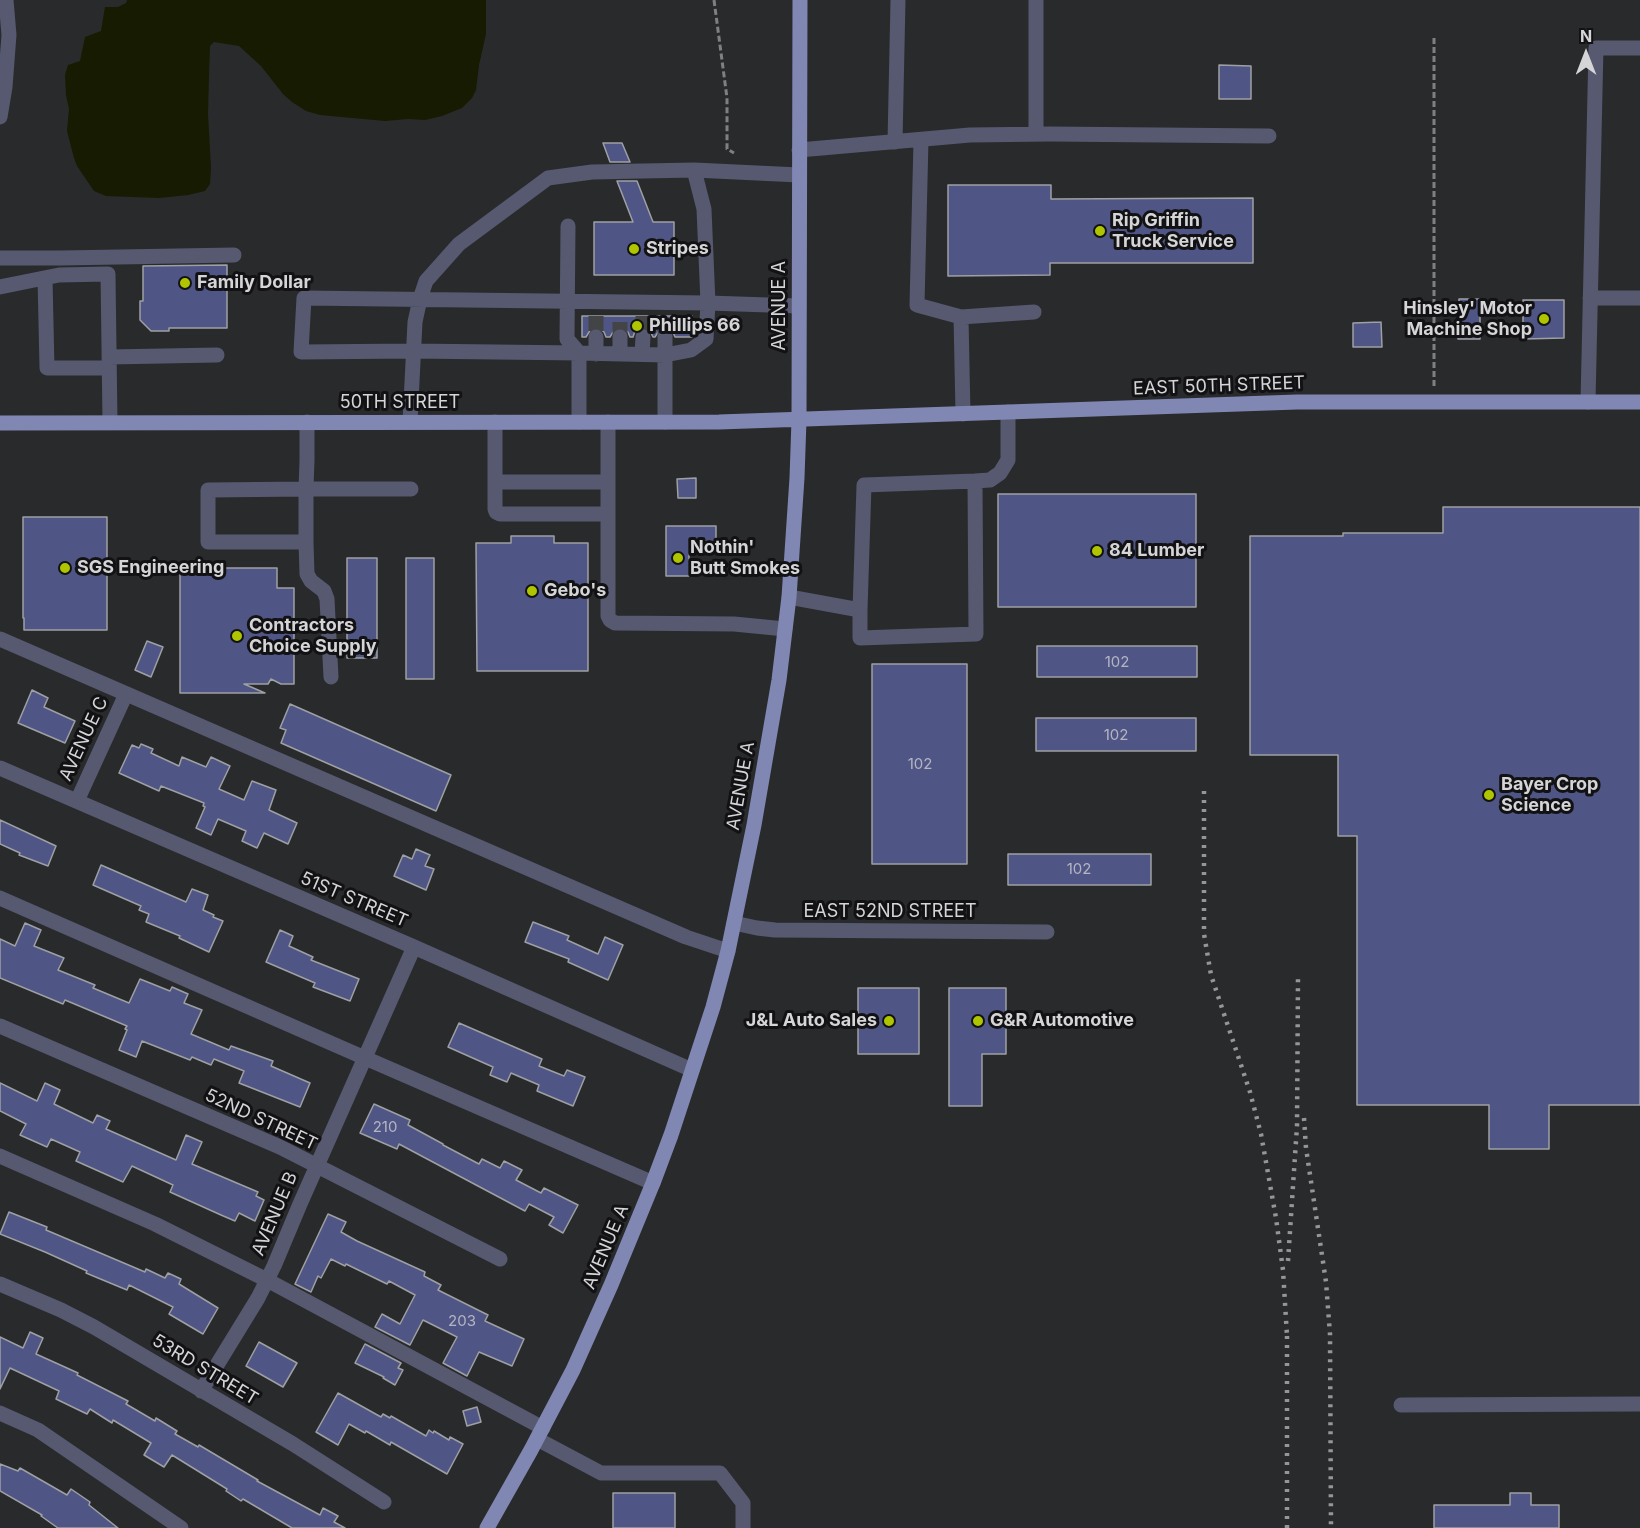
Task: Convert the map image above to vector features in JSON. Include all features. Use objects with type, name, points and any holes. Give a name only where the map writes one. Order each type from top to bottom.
[{"type":"main road","name":"AVENUE A","points":[[487,1528],[573,1370],[653,1183],[713,1007],[734,923],[768,751],[789,597],[796,501],[800,420],[800,0]]},
{"type":"main road","name":"EAST 50TH STREET","points":[[800,420],[1297,402],[1640,402]]},
{"type":"main road","name":"50TH STREET","points":[[0,423],[800,420]]},
{"type":"street","points":[[0,117],[9,35],[6,0]]},
{"type":"street","points":[[895,142],[898,0]]},
{"type":"street","points":[[1036,0],[1036,134]]},
{"type":"street","points":[[1588,402],[1596,48],[1640,48]]},
{"type":"street","points":[[800,150],[970,135],[1269,136]]},
{"type":"street","points":[[921,140],[917,305],[961,317],[1034,312]]},
{"type":"street","points":[[410,422],[415,322],[426,281],[459,244],[548,178],[592,172],[694,170],[800,175]]},
{"type":"street","points":[[694,170],[705,209],[708,303],[706,339],[691,350],[665,355],[414,351],[302,352],[304,298],[567,301],[596,309],[665,309],[708,303],[800,306]]},
{"type":"street","points":[[568,226],[567,339],[579,353],[579,422]]},
{"type":"street","points":[[0,258],[234,255]]},
{"type":"street","points":[[0,287],[59,275],[108,274],[110,422]]},
{"type":"street","points":[[45,278],[47,368],[218,355]]},
{"type":"street","points":[[1590,298],[1640,298]]},
{"type":"street","points":[[961,317],[963,414]]},
{"type":"street","points":[[596,337],[596,354]]},
{"type":"street","points":[[620,337],[620,354]]},
{"type":"street","points":[[642,354],[643,337]]},
{"type":"street","points":[[664,337],[665,422]]},
{"type":"street","points":[[975,482],[976,634],[860,638],[864,485],[990,480],[1000,473],[1008,460],[1008,412]]},
{"type":"street","points":[[307,422],[307,574],[311,581],[324,591],[327,599],[331,677]]},
{"type":"street","points":[[495,422],[496,512],[500,514],[608,514]]},
{"type":"street","points":[[608,422],[609,620],[615,622],[734,624],[785,629]]},
{"type":"street","points":[[495,482],[608,482]]},
{"type":"street","points":[[306,542],[208,542],[208,490],[411,489]]},
{"type":"street","points":[[789,597],[860,610]]},
{"type":"street","points":[[0,639],[686,938],[728,951]]},
{"type":"street","name":"AVENUE C","points":[[76,801],[126,694]]},
{"type":"street","name":"51ST STREET","points":[[0,768],[692,1070]]},
{"type":"street","points":[[0,898],[653,1183]]},
{"type":"street","name":"EAST 52ND STREET","points":[[734,923],[775,930],[1047,932]]},
{"type":"street","name":"AVENUE B","points":[[201,1390],[267,1280],[414,947]]},
{"type":"street","name":"52ND STREET","points":[[0,1026],[280,1147],[500,1259]]},
{"type":"street","points":[[0,1156],[155,1224],[267,1280],[540,1434],[601,1473],[720,1473],[743,1503],[743,1528]]},
{"type":"street","name":"53RD STREET","points":[[0,1284],[94,1327],[293,1444],[384,1502]]},
{"type":"street","points":[[1401,1405],[1640,1404]]},
{"type":"street","points":[[0,1413],[38,1430],[181,1528]]},
{"type":"path","points":[[714,0],[727,98],[727,149],[734,153]]},
{"type":"path","points":[[1434,37],[1434,401]]},
{"type":"shaded area","points":[[127,0],[486,0],[486,34],[476,90],[472,98],[462,108],[425,120],[385,121],[320,115],[306,111],[283,94],[261,66],[239,46],[214,42],[210,46],[209,75],[210,184],[205,191],[188,195],[159,198],[106,196],[94,191],[74,158],[67,131],[69,109],[65,75],[68,65],[80,61],[85,37],[101,31],[105,7],[118,7]]},
{"type":"building","points":[[1219,65],[1251,66],[1251,99],[1219,99]]},
{"type":"building","points":[[603,143],[622,143],[630,162],[610,162]]},
{"type":"building","name":"Stripes","points":[[617,181],[637,181],[653,222],[674,222],[674,275],[594,275],[594,222],[633,222]]},
{"type":"building","name":"Rip Griffin Truck Service","points":[[948,185],[1051,185],[1051,199],[1253,198],[1253,263],[1050,263],[1050,275],[948,276]]},
{"type":"building","name":"Family Dollar","points":[[227,265],[227,328],[169,328],[169,331],[151,331],[140,320],[140,301],[143,301],[143,266]]},
{"type":"building","points":[[1459,299],[1480,299],[1480,339],[1458,339]]},
{"type":"building","name":"Hinsley' Motor Machine Shop","points":[[1523,300],[1564,300],[1564,338],[1523,339]]},
{"type":"building","name":"Phillips 66","points":[[582,316],[692,316],[692,337],[675,337],[673,332],[666,327],[660,329],[653,337],[649,329],[643,327],[635,331],[633,337],[630,337],[628,332],[621,327],[615,329],[610,337],[606,337],[604,332],[597,327],[591,329],[586,337],[582,337]]},
{"type":"building","points":[[1381,322],[1382,347],[1353,347],[1353,323]]},
{"type":"building","points":[[696,478],[696,498],[678,498],[677,479]]},
{"type":"building","name":"84 Lumber","points":[[998,494],[1196,494],[1196,607],[998,607]]},
{"type":"building","name":"Bayer Crop Science","points":[[1443,507],[1640,507],[1640,1105],[1549,1105],[1549,1149],[1489,1149],[1489,1105],[1357,1105],[1357,836],[1338,836],[1338,755],[1250,755],[1250,536],[1443,533]]},
{"type":"building","name":"SGS Engineering","points":[[23,517],[107,517],[107,630],[24,630]]},
{"type":"building","name":"Nothin' Butt Smokes","points":[[666,526],[716,526],[716,541],[689,541],[689,576],[666,576]]},
{"type":"building","name":"Gebo's","points":[[511,536],[554,536],[554,543],[588,543],[588,671],[477,671],[476,543],[511,543]]},
{"type":"building","points":[[347,558],[377,558],[377,658],[347,658]]},
{"type":"building","points":[[406,558],[434,558],[434,679],[406,679]]},
{"type":"building","name":"Contractors Choice Supply","points":[[180,568],[277,568],[277,588],[294,588],[294,684],[281,684],[271,679],[268,684],[244,684],[265,693],[180,693]]},
{"type":"building","points":[[147,641],[163,647],[151,677],[135,670]]},
{"type":"building","points":[[1037,646],[1197,646],[1197,677],[1037,677]]},
{"type":"building","points":[[872,664],[967,664],[967,864],[872,864]]},
{"type":"building","points":[[32,690],[48,698],[44,707],[75,721],[65,743],[18,723]]},
{"type":"building","points":[[290,704],[451,775],[436,811],[281,743],[286,730],[280,728]]},
{"type":"building","points":[[1036,718],[1196,718],[1196,751],[1036,751]]},
{"type":"building","points":[[141,744],[153,749],[151,753],[179,766],[182,757],[206,767],[211,757],[230,766],[219,789],[244,800],[252,781],[276,790],[269,810],[297,823],[288,844],[264,833],[257,848],[242,841],[246,831],[218,819],[211,835],[196,828],[205,807],[204,803],[161,786],[159,791],[119,773],[132,745],[139,748]]},
{"type":"building","points":[[0,820],[56,846],[48,866],[19,855],[20,853],[0,844]]},
{"type":"building","points":[[416,849],[430,855],[425,866],[434,869],[426,890],[394,876],[403,855],[412,859]]},
{"type":"building","points":[[1008,854],[1151,854],[1151,885],[1008,885]]},
{"type":"building","points":[[101,865],[186,902],[192,889],[208,895],[203,910],[223,921],[209,952],[179,938],[180,936],[146,922],[149,914],[139,910],[141,906],[93,885]]},
{"type":"building","points":[[533,922],[569,936],[567,940],[598,954],[605,937],[623,945],[608,980],[568,962],[569,959],[525,942]]},
{"type":"building","points":[[25,923],[41,930],[34,946],[64,958],[58,970],[95,985],[93,988],[129,1003],[140,979],[170,991],[172,987],[188,994],[184,1003],[202,1010],[191,1034],[229,1050],[231,1046],[273,1061],[271,1066],[310,1083],[300,1107],[239,1083],[244,1071],[214,1059],[211,1065],[192,1057],[190,1060],[142,1041],[136,1057],[119,1050],[127,1026],[65,1000],[63,1004],[0,978],[0,939],[15,946]]},
{"type":"building","points":[[280,930],[293,936],[289,946],[313,957],[311,960],[359,979],[350,1001],[313,987],[315,983],[266,962]]},
{"type":"building","name":"J&L Auto Sales","points":[[858,988],[919,988],[919,1054],[858,1054]]},
{"type":"building","name":"G&R Automotive","points":[[949,988],[1006,988],[1006,1054],[982,1054],[982,1106],[949,1106]]},
{"type":"building","points":[[459,1023],[542,1059],[539,1066],[564,1076],[567,1070],[585,1077],[573,1106],[537,1091],[539,1085],[511,1073],[507,1082],[490,1075],[493,1067],[448,1047]]},
{"type":"building","points":[[0,1083],[37,1101],[45,1083],[60,1090],[54,1104],[93,1123],[97,1115],[110,1121],[106,1129],[176,1160],[186,1135],[202,1142],[192,1164],[258,1192],[256,1196],[264,1200],[255,1221],[239,1213],[235,1221],[221,1215],[170,1192],[173,1185],[132,1166],[123,1182],[76,1161],[80,1152],[51,1139],[47,1147],[20,1135],[26,1124],[0,1111]]},
{"type":"building","points":[[374,1104],[410,1120],[408,1125],[479,1164],[482,1159],[500,1168],[504,1161],[522,1170],[516,1180],[541,1193],[544,1188],[578,1205],[563,1233],[549,1225],[554,1217],[529,1204],[525,1211],[399,1144],[397,1149],[360,1133]]},
{"type":"building","points":[[9,1212],[145,1272],[146,1269],[165,1278],[168,1273],[181,1279],[179,1284],[218,1308],[203,1334],[169,1314],[173,1307],[129,1285],[127,1290],[0,1234]]},
{"type":"building","points":[[328,1214],[346,1222],[341,1232],[425,1272],[424,1276],[441,1285],[438,1290],[488,1315],[485,1321],[524,1339],[512,1366],[479,1352],[467,1376],[443,1363],[457,1337],[423,1320],[410,1345],[375,1327],[382,1314],[400,1324],[415,1295],[389,1281],[387,1284],[346,1264],[345,1266],[331,1259],[321,1278],[318,1276],[311,1292],[295,1284]]},
{"type":"building","points":[[30,1332],[43,1338],[36,1354],[78,1373],[77,1375],[128,1401],[126,1404],[177,1431],[175,1434],[198,1447],[199,1445],[257,1481],[320,1515],[323,1508],[338,1516],[334,1522],[345,1528],[292,1528],[243,1499],[241,1501],[226,1491],[227,1489],[172,1455],[164,1467],[144,1455],[151,1443],[90,1409],[87,1414],[56,1399],[59,1391],[10,1368],[0,1389],[0,1337],[23,1348]]},
{"type":"building","points":[[259,1342],[297,1363],[283,1387],[246,1366]]},
{"type":"building","points":[[365,1344],[401,1363],[398,1368],[403,1370],[395,1385],[355,1363]]},
{"type":"building","points":[[338,1393],[381,1417],[383,1414],[390,1418],[391,1416],[426,1436],[429,1430],[433,1433],[434,1431],[449,1440],[450,1437],[463,1444],[447,1474],[391,1442],[390,1445],[349,1424],[338,1445],[316,1432]]},
{"type":"building","points":[[477,1407],[481,1422],[467,1426],[463,1411]]},
{"type":"building","points":[[0,1464],[18,1471],[20,1468],[67,1495],[71,1489],[90,1502],[89,1505],[118,1528],[58,1528],[42,1515],[0,1491]]},
{"type":"building","points":[[613,1493],[675,1493],[675,1528],[613,1528]]},
{"type":"building","points":[[1510,1493],[1531,1493],[1531,1505],[1559,1505],[1559,1528],[1434,1528],[1434,1505],[1510,1505]]},
{"type":"tunnel","points":[[596,316],[596,337]]},
{"type":"tunnel","points":[[620,316],[620,337]]},
{"type":"tunnel","points":[[643,316],[643,337]]},
{"type":"tunnel","points":[[665,316],[665,337]]},
{"type":"railway","points":[[1204,791],[1204,934],[1211,975],[1250,1092],[1261,1134],[1283,1270],[1287,1336]]},
{"type":"railway","points":[[1288,1261],[1297,1126],[1298,978]]},
{"type":"railway","points":[[1304,1118],[1306,1148],[1326,1282],[1330,1334],[1331,1528]]},
{"type":"railway","points":[[1287,1330],[1287,1528]]},
{"type":"place","name":"Rip Griffin Truck Service","points":[[1100,231]]},
{"type":"place","name":"Stripes","points":[[634,249]]},
{"type":"place","name":"Family Dollar","points":[[185,283]]},
{"type":"place","name":"Hinsley' Motor Machine Shop","points":[[1544,319]]},
{"type":"place","name":"Phillips 66","points":[[637,326]]},
{"type":"place","name":"84 Lumber","points":[[1097,551]]},
{"type":"place","name":"Nothin' Butt Smokes","points":[[678,558]]},
{"type":"place","name":"SGS Engineering","points":[[65,568]]},
{"type":"place","name":"Gebo's","points":[[532,591]]},
{"type":"place","name":"Contractors Choice Supply","points":[[237,636]]},
{"type":"place","name":"Bayer Crop Science","points":[[1489,795]]},
{"type":"place","name":"J&L Auto Sales","points":[[889,1021]]},
{"type":"place","name":"G&R Automotive","points":[[978,1021]]}]
